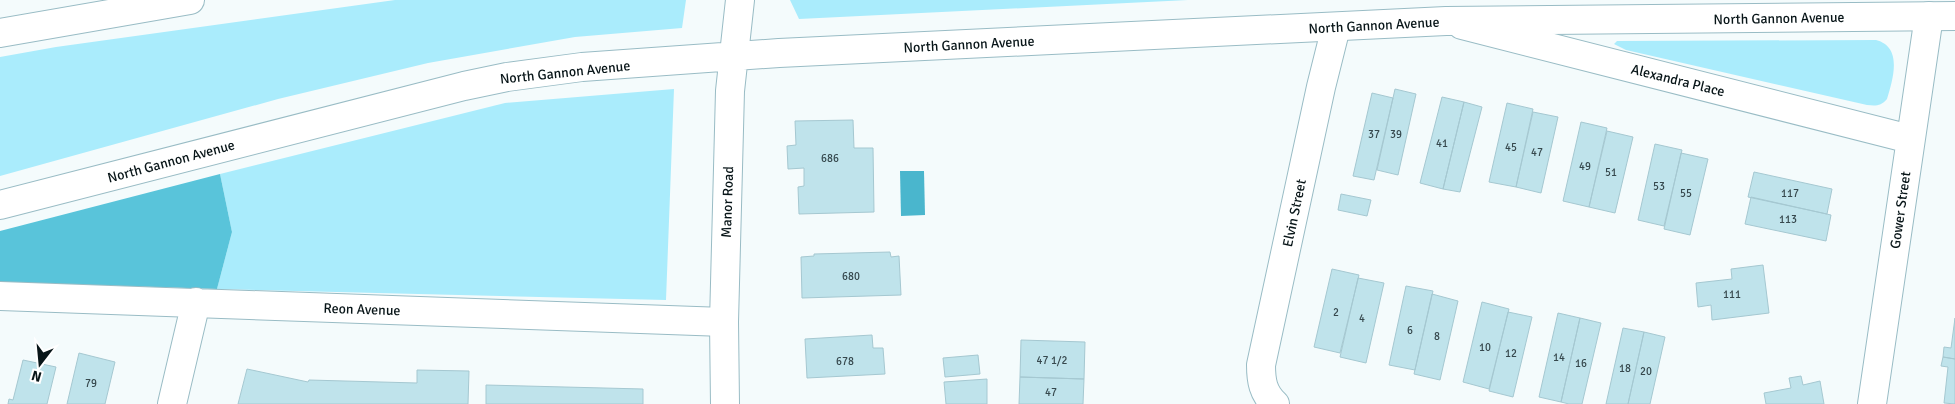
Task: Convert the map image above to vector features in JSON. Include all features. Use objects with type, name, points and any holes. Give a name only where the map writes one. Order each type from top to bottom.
[{"type":"main road","points":[[0,33],[190,0]]},
{"type":"main road","name":"Manor Road","points":[[725,404],[724,322],[730,91],[740,0]]},
{"type":"main road","name":"North Gannon Avenue","points":[[0,205],[357,112],[507,77],[582,67],[779,53],[1446,21],[1942,16]]},
{"type":"main road","name":"Gower Street","points":[[1872,404],[1910,139],[1942,16]]},
{"type":"main road","name":"Alexandra Place","points":[[1446,21],[1910,139]]},
{"type":"main road","name":"Elvin Street","points":[[1272,401],[1262,383],[1261,365],[1321,87],[1336,27]]},
{"type":"main road","name":"Reon Avenue","points":[[0,296],[724,322]]},
{"type":"main road","points":[[172,404],[196,302]]},
{"type":"shaded area","points":[[395,0],[686,0],[682,28],[575,37],[428,63],[278,99],[0,176],[0,57],[56,47]]},
{"type":"shaded area","points":[[790,0],[1188,0],[799,19]]},
{"type":"shaded area","points":[[1876,40],[1890,49],[1894,65],[1887,99],[1880,104],[1873,105],[1626,50],[1614,44],[1617,41]]},
{"type":"shaded area","points":[[674,89],[666,300],[217,289],[232,232],[220,174],[505,103]]},
{"type":"shaded area","points":[[900,171],[924,171],[925,215],[901,216]]},
{"type":"shaded area","points":[[220,174],[232,232],[217,289],[0,282],[0,231]]},
{"type":"building","points":[[1395,89],[1416,94],[1398,175],[1377,170]]},
{"type":"building","points":[[1372,93],[1393,98],[1374,180],[1353,176]]},
{"type":"building","points":[[1442,97],[1464,102],[1443,189],[1420,183]]},
{"type":"building","points":[[1464,102],[1482,107],[1460,192],[1443,189]]},
{"type":"building","points":[[1507,103],[1533,109],[1516,187],[1489,182]]},
{"type":"building","points":[[1533,112],[1558,117],[1541,193],[1516,187]]},
{"type":"building","points":[[853,120],[854,148],[873,148],[874,212],[799,214],[798,187],[804,186],[804,168],[788,169],[787,146],[796,145],[795,121]]},
{"type":"building","points":[[1581,122],[1607,128],[1589,207],[1563,201]]},
{"type":"building","points":[[1607,131],[1633,137],[1615,213],[1589,207]]},
{"type":"building","points":[[1655,144],[1682,150],[1664,226],[1638,220]]},
{"type":"building","points":[[1681,153],[1708,159],[1690,235],[1664,229]]},
{"type":"building","points":[[1754,172],[1832,189],[1827,214],[1748,197]]},
{"type":"building","points":[[1341,194],[1371,200],[1367,216],[1338,210]]},
{"type":"building","points":[[1751,197],[1831,215],[1826,241],[1745,224]]},
{"type":"building","points":[[890,252],[891,257],[899,256],[901,295],[802,298],[801,257],[814,256],[814,254]]},
{"type":"building","points":[[1763,265],[1769,313],[1712,320],[1711,305],[1698,307],[1696,283],[1732,279],[1731,269]]},
{"type":"building","points":[[1332,269],[1359,275],[1340,353],[1314,347]]},
{"type":"building","points":[[1358,278],[1384,283],[1366,363],[1340,357]]},
{"type":"building","points":[[1406,286],[1433,291],[1415,370],[1389,365]]},
{"type":"building","points":[[1432,294],[1458,301],[1440,380],[1414,374]]},
{"type":"building","points":[[1482,302],[1509,309],[1489,389],[1463,382]]},
{"type":"building","points":[[1508,312],[1532,317],[1513,397],[1489,391]]},
{"type":"building","points":[[1558,313],[1580,318],[1561,402],[1539,397]]},
{"type":"building","points":[[1580,318],[1601,323],[1582,404],[1569,404],[1561,402]]},
{"type":"building","points":[[1955,318],[1955,359],[1943,357],[1944,347],[1951,348]]},
{"type":"building","points":[[1623,328],[1644,332],[1628,404],[1606,404]]},
{"type":"building","points":[[1644,332],[1665,337],[1650,404],[1628,404]]},
{"type":"building","points":[[872,335],[873,348],[883,348],[885,374],[807,378],[805,339]]},
{"type":"building","points":[[1021,340],[1085,342],[1084,379],[1020,377]]},
{"type":"building","points":[[79,353],[115,362],[105,404],[67,404]]},
{"type":"building","points":[[978,355],[980,374],[945,377],[943,358]]},
{"type":"building","points":[[1943,357],[1955,359],[1955,404],[1944,403],[1948,367],[1941,366]]},
{"type":"building","points":[[23,360],[56,367],[47,404],[8,404],[9,399],[13,400]]},
{"type":"building","points":[[247,369],[308,382],[309,380],[417,383],[417,370],[469,371],[468,404],[238,404]]},
{"type":"building","points":[[1801,376],[1803,385],[1820,381],[1824,404],[1766,404],[1764,393],[1791,388],[1789,378]]},
{"type":"building","points":[[1020,377],[1084,379],[1083,404],[1019,404]]},
{"type":"building","points":[[987,379],[987,404],[946,404],[944,382]]},
{"type":"building","points":[[486,385],[643,389],[643,404],[486,404]]}]
